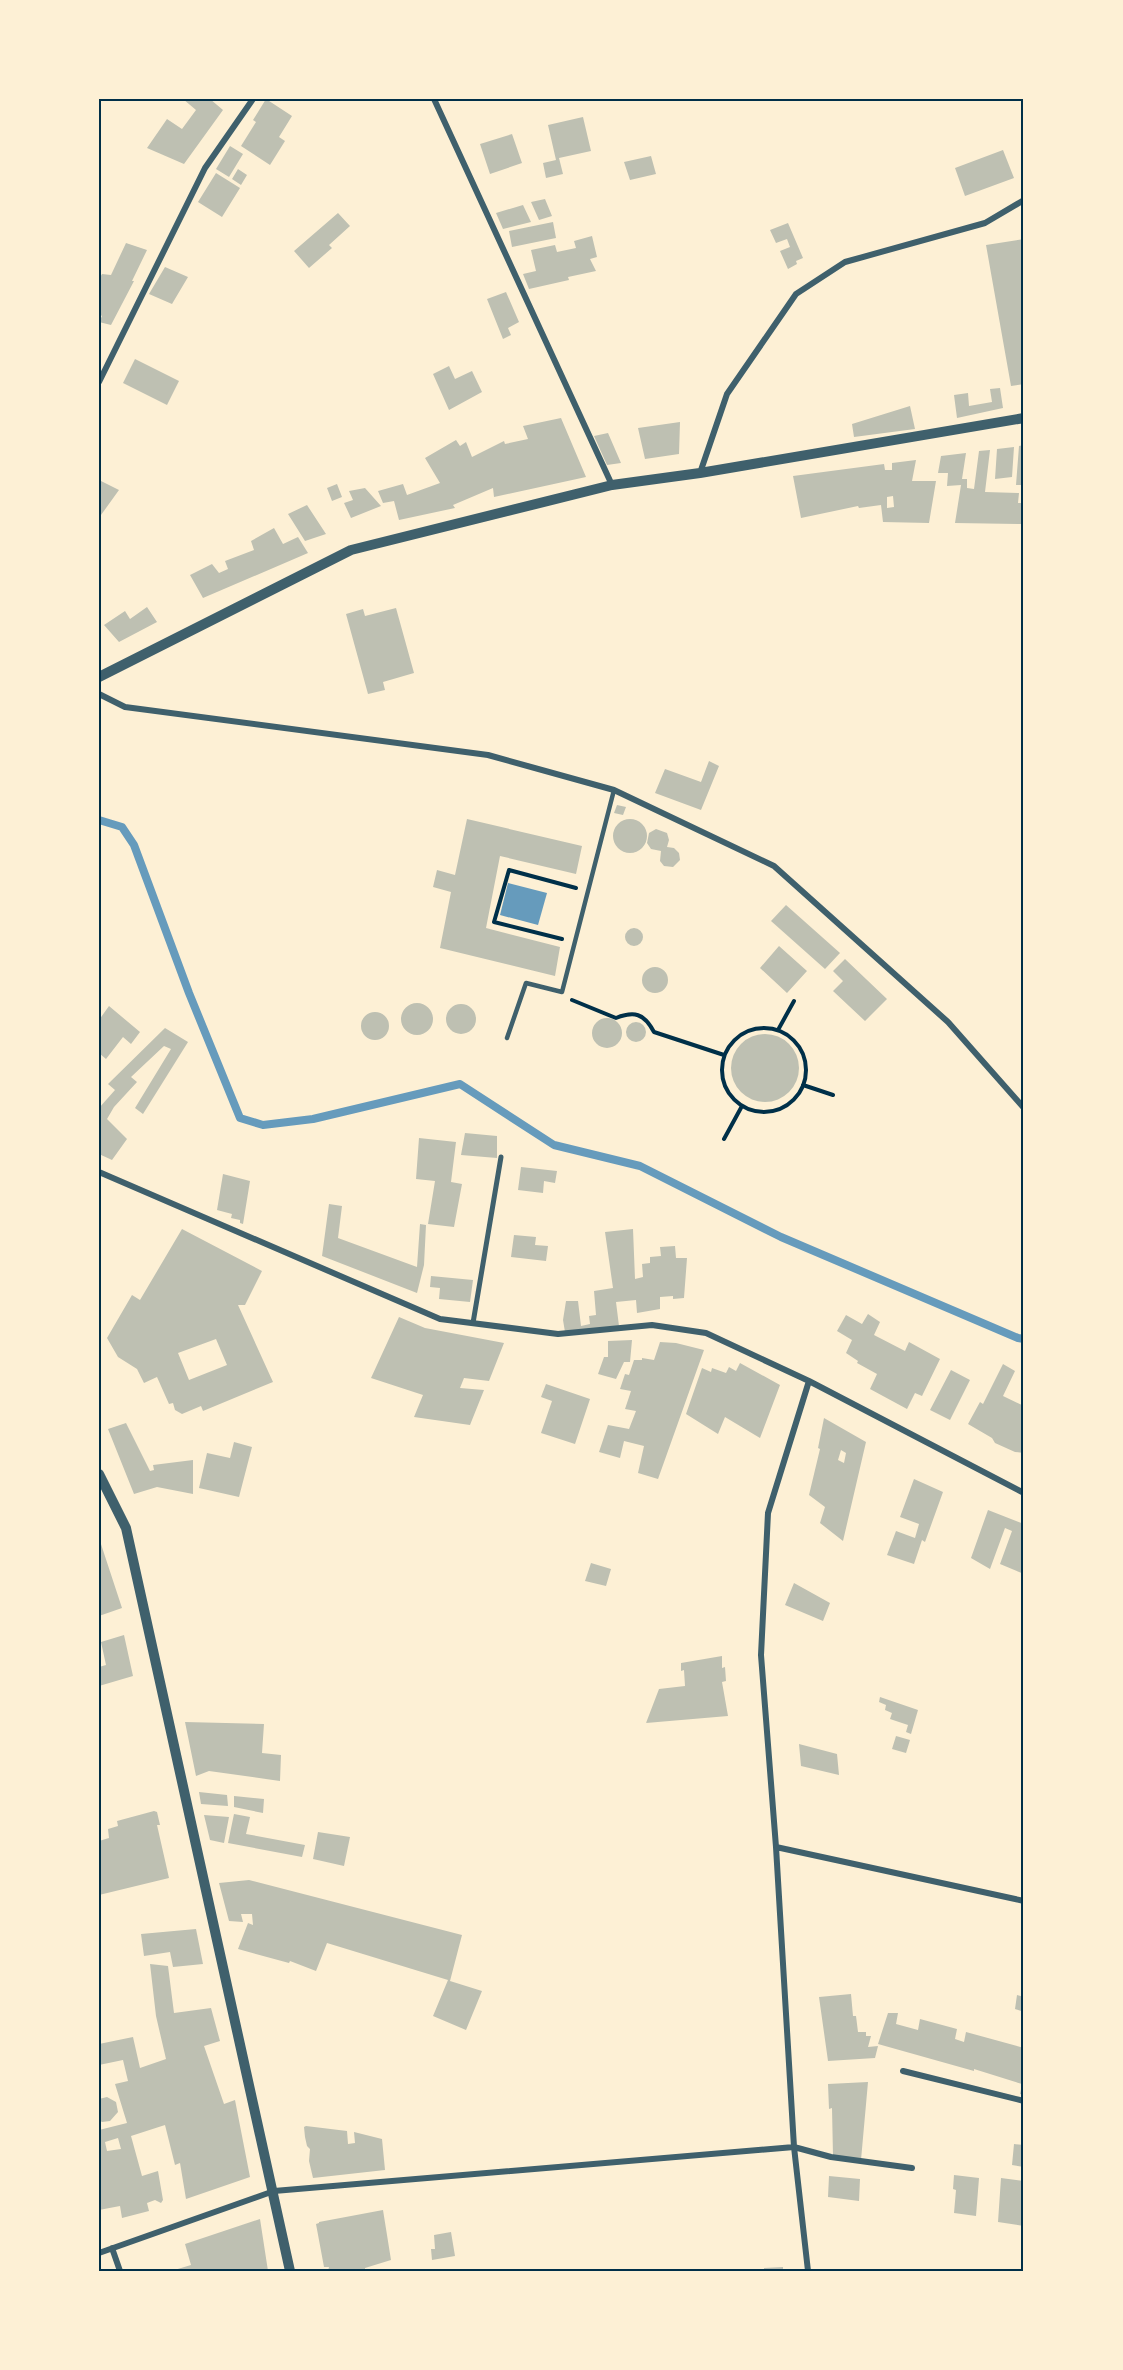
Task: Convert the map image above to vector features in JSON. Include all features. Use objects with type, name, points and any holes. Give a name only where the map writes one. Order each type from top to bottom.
[{"type":"street","points":[[99,382],[205,168],[252,99]]},
{"type":"street","points":[[434,99],[612,485]]},
{"type":"street","points":[[700,473],[728,394],[796,294],[845,262],[985,223],[1024,200]]},
{"type":"street","points":[[99,677],[351,550],[612,485],[700,473],[1024,418]]},
{"type":"street","points":[[99,694],[125,707],[488,755],[614,790],[774,866],[948,1022],[1024,1108]]},
{"type":"street","points":[[473,1323],[501,1157]]},
{"type":"street","points":[[99,1172],[440,1318],[558,1334],[652,1325],[706,1334],[809,1381],[1024,1492]]},
{"type":"street","points":[[808,2271],[794,2147],[776,1847],[761,1655],[768,1513],[809,1381]]},
{"type":"street","points":[[99,1474],[126,1527],[290,2271]]},
{"type":"street","points":[[776,1847],[1024,1901]]},
{"type":"street","points":[[903,2071],[1024,2101]]},
{"type":"street","points":[[99,2253],[274,2191],[794,2147],[831,2157],[912,2168]]},
{"type":"street","points":[[112,2248],[120,2271]]},
{"type":"lane","points":[[507,1038],[526,983],[562,992],[614,790]]},
{"type":"path","points":[[575,942],[495,922],[508,870],[588,891]]},
{"type":"path","points":[[562,992],[575,1003],[616,1018],[630,1013],[642,1017],[654,1032],[724,1055]]},
{"type":"path","points":[[778,1030],[794,1000]]},
{"type":"path","points":[[752,1029],[778,1030],[790,1037],[799,1047],[805,1059],[806,1072],[803,1085],[795,1097],[777,1109],[756,1111],[742,1106],[731,1096],[724,1084],[721,1069],[724,1055],[730,1044],[740,1035],[752,1029]]},
{"type":"path","points":[[803,1085],[833,1095]]},
{"type":"path","points":[[724,1139],[742,1106]]},
{"type":"water","points":[[508,883],[547,893],[538,925],[500,915]]},
{"type":"building","points":[[183,99],[210,99],[223,110],[184,164],[147,148],[167,119],[182,129],[196,110]]},
{"type":"building","points":[[266,99],[292,116],[279,137],[285,141],[270,165],[241,146],[256,122],[253,120]]},
{"type":"building","points":[[583,117],[591,151],[559,158],[563,174],[546,178],[543,163],[556,160],[548,125]]},
{"type":"building","points":[[512,134],[522,163],[490,174],[480,144]]},
{"type":"building","points":[[230,146],[243,154],[229,177],[216,169]]},
{"type":"building","points":[[1003,150],[1014,178],[965,196],[955,168]]},
{"type":"building","points":[[651,156],[656,174],[630,180],[624,162]]},
{"type":"building","points":[[238,169],[247,175],[241,185],[232,179]]},
{"type":"building","points":[[216,173],[240,188],[222,217],[198,202]]},
{"type":"building","points":[[545,199],[552,216],[539,220],[531,202]]},
{"type":"building","points":[[523,205],[531,222],[503,229],[496,213]]},
{"type":"building","points":[[338,213],[350,226],[329,245],[332,248],[309,268],[294,251]]},
{"type":"building","points":[[553,222],[556,238],[512,247],[509,231]]},
{"type":"building","points":[[788,223],[803,258],[788,269],[780,251],[790,247],[787,239],[776,243],[770,230]]},
{"type":"building","points":[[592,236],[597,257],[590,259],[596,271],[529,289],[523,274],[536,271],[531,250],[555,245],[557,252],[576,248],[574,241]]},
{"type":"building","points":[[1024,239],[1024,384],[1011,386],[986,245]]},
{"type":"building","points":[[126,243],[147,250],[111,325],[99,322],[102,316],[99,314],[99,279],[102,274],[111,275]]},
{"type":"building","points":[[165,267],[188,277],[172,304],[149,294]]},
{"type":"building","points":[[506,292],[519,322],[508,328],[511,335],[503,339],[487,299]]},
{"type":"building","points":[[135,359],[179,381],[167,405],[123,383]]},
{"type":"building","points":[[449,366],[455,379],[472,371],[482,392],[449,410],[433,374]]},
{"type":"building","points":[[1000,388],[1003,408],[957,418],[954,395],[968,393],[969,406],[992,402],[990,389]]},
{"type":"building","points":[[910,406],[915,429],[854,437],[852,424]]},
{"type":"building","points":[[561,418],[586,477],[494,497],[493,488],[453,505],[455,508],[399,520],[394,501],[383,503],[378,491],[403,484],[407,495],[440,483],[425,458],[456,440],[460,446],[466,442],[472,457],[504,441],[505,444],[528,439],[523,426]]},
{"type":"building","points":[[680,422],[679,454],[645,459],[638,428]]},
{"type":"building","points":[[608,433],[621,463],[607,465],[594,436]]},
{"type":"building","points":[[1024,445],[1024,485],[1016,485],[1019,446]]},
{"type":"building","points":[[1014,447],[1012,477],[995,479],[997,449]]},
{"type":"building","points":[[990,450],[985,492],[1019,493],[1018,503],[1024,503],[1024,524],[955,523],[961,485],[947,486],[948,473],[938,473],[941,456],[966,453],[962,479],[967,479],[967,488],[974,489],[979,451]]},
{"type":"building","points":[[916,460],[912,481],[936,481],[929,523],[883,522],[881,505],[859,508],[858,506],[801,518],[793,476],[884,464],[885,470],[892,470],[892,463]],"holes":[[[893,496],[894,507],[887,508],[887,497]]]},
{"type":"building","points":[[99,480],[119,490],[101,515],[99,514]]},
{"type":"building","points":[[337,484],[342,497],[332,501],[327,488]]},
{"type":"building","points":[[365,488],[381,506],[351,518],[344,503],[353,500],[349,491]]},
{"type":"building","points":[[307,505],[326,534],[305,541],[288,514]]},
{"type":"building","points":[[274,528],[283,544],[298,537],[308,553],[203,598],[190,575],[212,564],[219,573],[228,569],[225,561],[254,550],[251,541]]},
{"type":"building","points":[[147,607],[157,622],[119,642],[104,625],[125,611],[130,619]]},
{"type":"building","points":[[396,608],[414,673],[383,682],[385,690],[368,694],[346,614],[363,609],[365,616]]},
{"type":"building","points":[[709,761],[719,766],[701,810],[655,793],[665,769],[701,782]]},
{"type":"building","points":[[617,805],[626,807],[623,815],[614,813]]},
{"type":"building","points":[[467,819],[582,846],[576,874],[500,856],[486,928],[560,947],[555,976],[440,948],[451,892],[433,887],[437,870],[455,875]]},
{"type":"building","points":[[630,819],[642,824],[647,836],[642,848],[630,853],[618,848],[613,836],[618,824]]},
{"type":"building","points":[[656,829],[667,833],[669,840],[667,847],[674,848],[679,853],[680,860],[673,867],[664,866],[660,861],[661,851],[651,849],[647,843],[649,833]]},
{"type":"building","points":[[786,905],[840,953],[825,969],[771,921]]},
{"type":"building","points":[[634,928],[640,931],[643,937],[640,943],[634,946],[628,943],[625,937],[628,931]]},
{"type":"building","points":[[779,946],[807,971],[787,993],[760,968]]},
{"type":"building","points":[[845,959],[887,999],[865,1021],[833,991],[843,981],[833,971]]},
{"type":"building","points":[[655,967],[664,971],[668,980],[664,989],[655,993],[646,989],[642,980],[646,971]]},
{"type":"building","points":[[417,1003],[428,1008],[433,1019],[428,1030],[417,1035],[406,1030],[401,1019],[406,1008]]},
{"type":"building","points":[[461,1004],[472,1008],[476,1019],[472,1030],[461,1034],[450,1030],[446,1019],[450,1008]]},
{"type":"building","points":[[109,1006],[140,1032],[131,1044],[123,1037],[106,1059],[99,1053],[99,1020]]},
{"type":"building","points":[[375,1012],[385,1016],[389,1026],[385,1036],[375,1040],[365,1036],[361,1026],[365,1016]]},
{"type":"building","points":[[607,1018],[613,1019],[621,1027],[621,1039],[613,1047],[607,1048],[601,1047],[593,1039],[592,1033],[593,1027],[601,1019]]},
{"type":"building","points":[[636,1022],[643,1025],[646,1032],[643,1039],[636,1042],[629,1039],[626,1032],[629,1025]]},
{"type":"building","points":[[165,1028],[188,1042],[143,1114],[135,1108],[171,1049],[164,1046],[131,1077],[137,1082],[114,1107],[107,1119],[127,1139],[112,1160],[99,1154],[99,1108],[115,1090],[108,1084]]},
{"type":"building","points":[[758,1034],[772,1034],[784,1039],[794,1049],[799,1068],[794,1087],[784,1097],[772,1102],[758,1102],[746,1097],[736,1087],[731,1075],[731,1061],[736,1049],[746,1039]]},
{"type":"building","points":[[465,1133],[497,1136],[497,1158],[461,1155]]},
{"type":"building","points":[[419,1138],[456,1142],[451,1182],[462,1184],[454,1227],[428,1224],[435,1181],[416,1179]]},
{"type":"building","points":[[521,1167],[557,1171],[555,1183],[544,1181],[543,1193],[518,1190]]},
{"type":"building","points":[[223,1174],[250,1181],[243,1224],[240,1220],[231,1218],[232,1214],[217,1210]]},
{"type":"building","points":[[329,1204],[342,1206],[338,1238],[417,1267],[420,1224],[426,1225],[424,1265],[417,1293],[322,1256]]},
{"type":"building","points":[[182,1229],[262,1271],[245,1305],[238,1305],[273,1382],[203,1411],[201,1406],[182,1414],[175,1410],[173,1403],[169,1404],[157,1377],[144,1383],[137,1369],[118,1357],[107,1338],[132,1295],[140,1300]],"holes":[[[216,1339],[227,1365],[189,1380],[178,1353]]]},
{"type":"building","points":[[633,1229],[635,1279],[643,1277],[642,1264],[650,1263],[650,1257],[661,1256],[660,1247],[675,1246],[676,1258],[687,1258],[684,1298],[660,1297],[660,1309],[637,1313],[636,1300],[616,1302],[619,1326],[565,1332],[563,1320],[566,1301],[578,1301],[581,1326],[590,1324],[589,1316],[596,1315],[594,1291],[613,1288],[605,1232]]},
{"type":"building","points":[[514,1235],[536,1237],[535,1245],[548,1246],[546,1261],[511,1257]]},
{"type":"building","points":[[431,1276],[473,1280],[470,1302],[439,1299],[440,1288],[430,1287]]},
{"type":"building","points":[[868,1314],[880,1322],[874,1335],[905,1351],[909,1342],[940,1359],[922,1396],[915,1393],[907,1409],[870,1389],[877,1374],[857,1363],[858,1361],[846,1353],[852,1340],[837,1331],[846,1315],[862,1324]]},
{"type":"building","points":[[399,1317],[425,1328],[504,1343],[489,1381],[464,1378],[460,1388],[484,1390],[470,1425],[414,1417],[423,1395],[371,1378]]},
{"type":"building","points":[[632,1340],[630,1362],[624,1362],[616,1379],[598,1374],[604,1357],[608,1357],[608,1341]]},
{"type":"building","points":[[660,1342],[676,1343],[704,1350],[658,1479],[638,1473],[644,1446],[624,1441],[620,1458],[599,1452],[608,1425],[629,1429],[636,1411],[625,1409],[631,1391],[620,1389],[625,1374],[629,1375],[634,1360],[642,1360],[642,1358],[654,1360]]},
{"type":"building","points":[[740,1363],[780,1385],[760,1438],[725,1417],[718,1434],[686,1414],[702,1368],[711,1372],[712,1368],[726,1373],[729,1367],[736,1371]]},
{"type":"building","points":[[1003,1364],[1015,1371],[1003,1396],[1024,1406],[1024,1453],[1015,1452],[995,1443],[992,1438],[968,1424],[980,1402],[983,1404]]},
{"type":"building","points":[[951,1370],[970,1380],[950,1420],[930,1410]]},
{"type":"building","points":[[546,1384],[590,1399],[575,1444],[541,1433],[552,1401],[541,1397]]},
{"type":"building","points":[[824,1418],[866,1442],[843,1541],[820,1523],[825,1507],[809,1495],[820,1449],[818,1448]],"holes":[[[841,1450],[846,1453],[844,1463],[838,1460]]]},
{"type":"building","points":[[126,1423],[150,1471],[154,1470],[153,1465],[193,1460],[193,1494],[157,1487],[134,1494],[108,1429]]},
{"type":"building","points":[[234,1442],[252,1447],[239,1497],[199,1488],[207,1453],[230,1458]]},
{"type":"building","points":[[914,1479],[943,1492],[925,1542],[922,1540],[914,1564],[887,1555],[896,1531],[915,1538],[919,1524],[900,1517]]},
{"type":"building","points":[[988,1510],[1024,1524],[1024,1574],[1000,1564],[1012,1531],[1005,1528],[990,1569],[971,1558]]},
{"type":"building","points":[[99,1538],[122,1608],[99,1616]]},
{"type":"building","points":[[591,1563],[611,1569],[606,1586],[585,1581]]},
{"type":"building","points":[[794,1583],[830,1603],[823,1621],[785,1605]]},
{"type":"building","points":[[124,1635],[133,1676],[99,1686],[99,1667],[106,1665],[101,1642]]},
{"type":"building","points":[[722,1656],[722,1668],[725,1667],[726,1681],[722,1682],[728,1716],[646,1723],[659,1689],[685,1686],[681,1663]]},
{"type":"building","points":[[880,1697],[918,1710],[911,1734],[906,1732],[908,1725],[890,1719],[892,1713],[885,1710],[886,1705],[879,1702]]},
{"type":"building","points":[[185,1722],[264,1724],[262,1753],[281,1755],[280,1781],[209,1771],[196,1776]]},
{"type":"building","points":[[896,1736],[910,1740],[906,1753],[892,1749]]},
{"type":"building","points":[[799,1744],[837,1754],[839,1775],[801,1766]]},
{"type":"building","points":[[199,1792],[227,1795],[228,1806],[201,1804]]},
{"type":"building","points":[[234,1796],[264,1799],[263,1813],[234,1807]]},
{"type":"building","points":[[157,1812],[160,1825],[157,1825],[169,1878],[99,1895],[99,1841],[109,1838],[108,1829],[118,1826],[117,1821]]},
{"type":"building","points":[[234,1814],[250,1817],[246,1834],[305,1845],[302,1857],[228,1843]]},
{"type":"building","points":[[204,1815],[229,1817],[224,1843],[210,1840]]},
{"type":"building","points":[[318,1832],[350,1837],[344,1866],[313,1859]]},
{"type":"building","points":[[249,1880],[462,1935],[450,1981],[482,1991],[466,2030],[433,2016],[448,1980],[327,1943],[316,1971],[290,1961],[289,1963],[238,1949],[248,1923],[253,1925],[252,1914],[241,1914],[243,1922],[229,1921],[219,1883]]},
{"type":"building","points":[[196,1929],[203,1964],[173,1967],[170,1952],[144,1956],[141,1934]]},
{"type":"building","points":[[150,1964],[168,1966],[174,2013],[211,2008],[220,2041],[204,2046],[224,2104],[235,2100],[250,2177],[186,2199],[180,2163],[175,2165],[165,2125],[131,2136],[142,2176],[158,2171],[163,2200],[161,2203],[155,2200],[147,2203],[149,2211],[122,2218],[120,2206],[99,2210],[99,2130],[127,2123],[115,2084],[128,2081],[123,2060],[99,2065],[99,2044],[133,2037],[140,2068],[166,2059],[156,2016]],"holes":[[[118,2138],[121,2149],[107,2151],[105,2142]]]},
{"type":"building","points":[[851,1994],[853,2016],[856,2016],[858,2032],[866,2032],[866,2036],[871,2036],[868,2047],[878,2046],[875,2058],[828,2061],[819,1997]]},
{"type":"building","points":[[1017,1995],[1024,1997],[1024,2012],[1015,2009]]},
{"type":"building","points":[[888,2013],[898,2013],[896,2024],[918,2030],[920,2019],[957,2029],[955,2039],[964,2042],[966,2032],[1024,2048],[1024,2095],[1020,2094],[1022,2084],[878,2044]]},
{"type":"building","points":[[868,2082],[861,2160],[833,2156],[832,2108],[829,2109],[828,2084]]},
{"type":"building","points":[[107,2097],[116,2102],[118,2112],[110,2121],[102,2122],[99,2120],[99,2099]]},
{"type":"building","points":[[304,2127],[347,2131],[348,2144],[355,2143],[354,2132],[382,2139],[385,2170],[313,2178],[309,2161],[310,2149],[305,2137]]},
{"type":"building","points":[[1014,2144],[1024,2145],[1024,2167],[1012,2165]]},
{"type":"building","points":[[954,2175],[979,2178],[976,2216],[954,2213],[956,2190],[953,2189]]},
{"type":"building","points":[[829,2176],[860,2179],[859,2201],[828,2197]]},
{"type":"building","points":[[1001,2178],[1024,2181],[1024,2226],[998,2222]]},
{"type":"building","points":[[383,2210],[391,2260],[365,2268],[365,2271],[328,2271],[329,2267],[324,2267],[316,2224]]},
{"type":"building","points":[[260,2219],[268,2271],[171,2271],[191,2265],[185,2244]]},
{"type":"building","points":[[451,2232],[455,2256],[432,2260],[431,2249],[435,2249],[434,2235]]},
{"type":"building","points":[[783,2267],[783,2271],[764,2271],[764,2268]]},
{"type":"waterway","points":[[99,820],[122,827],[134,845],[189,993],[240,1118],[263,1125],[313,1119],[460,1084],[554,1145],[640,1166],[781,1237],[1024,1339]]}]
